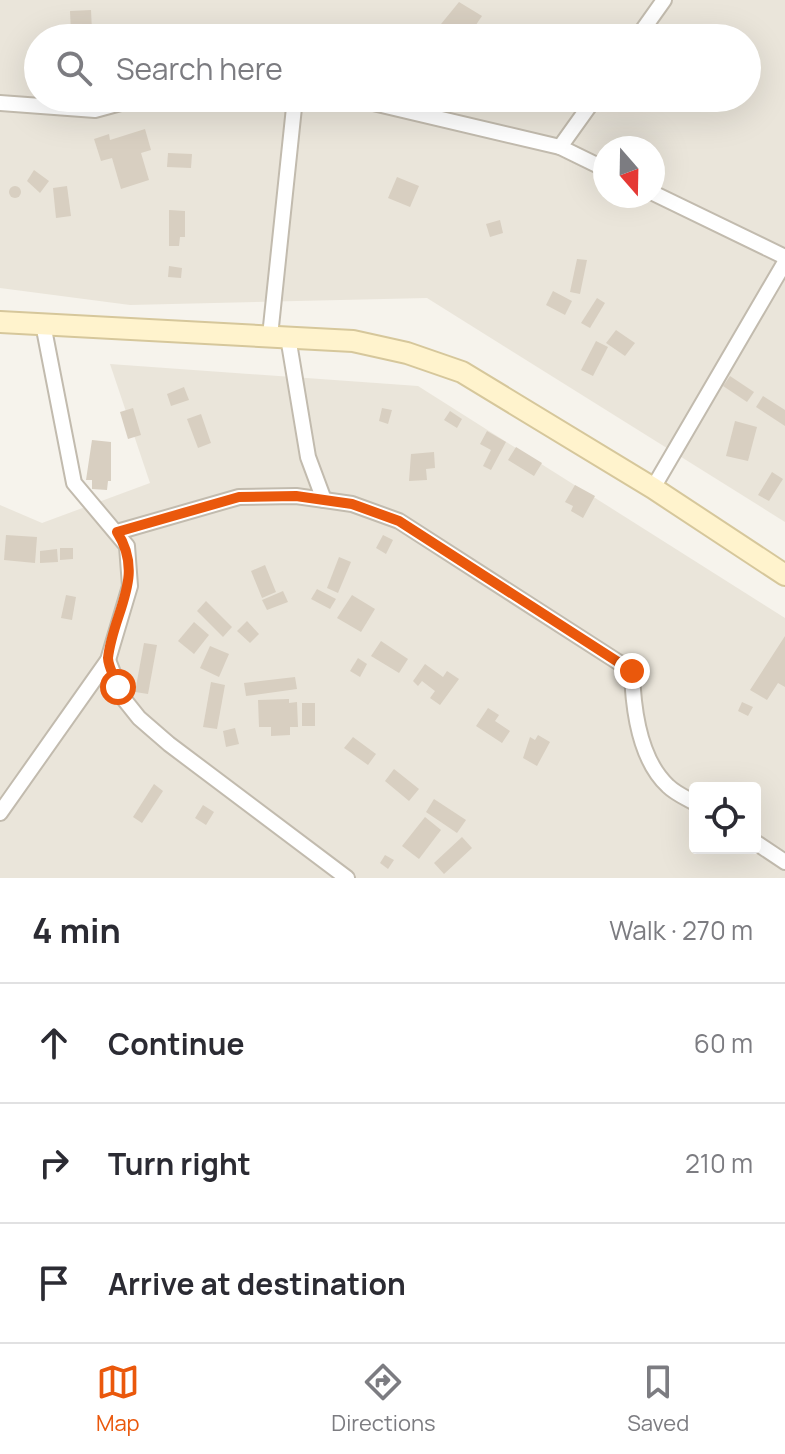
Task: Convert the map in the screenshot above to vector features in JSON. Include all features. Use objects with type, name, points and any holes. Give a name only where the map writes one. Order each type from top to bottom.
[{"type":"street","points":[[647,24],[664,0]]},
{"type":"street","points":[[0,103],[24,105]]},
{"type":"street","points":[[294,112],[279,337],[308,457],[324,500]]},
{"type":"street","points":[[411,112],[560,147],[593,163]]},
{"type":"street","points":[[560,147],[585,112]]},
{"type":"street","points":[[653,488],[785,260],[665,199]]},
{"type":"street","points":[[0,322],[353,341],[407,353],[462,372],[653,488],[785,575]]},
{"type":"street","points":[[0,813],[108,660],[130,586],[127,546],[79,494],[74,483],[43,324]]},
{"type":"street","points":[[117,532],[239,497],[296,496],[352,504],[399,521],[632,671],[633,704],[652,763],[667,785],[689,799]]},
{"type":"street","points":[[108,660],[123,698],[149,727],[347,878]]},
{"type":"street","points":[[761,846],[785,862]]},
{"type":"shaded area","points":[[0,0],[785,0],[785,522],[427,298],[130,305],[0,288]]},
{"type":"shaded area","points":[[110,364],[418,386],[785,618],[785,878],[0,878],[0,505],[42,523],[150,483]]},
{"type":"building","points":[[459,2],[482,16],[477,24],[441,24]]},
{"type":"building","points":[[91,10],[92,24],[71,24],[70,11]]},
{"type":"building","points":[[145,129],[151,150],[141,153],[149,180],[121,189],[112,158],[101,161],[94,139],[109,134],[110,140]]},
{"type":"building","points":[[168,153],[192,154],[191,168],[167,167]]},
{"type":"building","points":[[34,170],[49,181],[40,193],[27,181]]},
{"type":"building","points":[[397,177],[419,186],[410,207],[388,198]]},
{"type":"building","points":[[15,186],[21,192],[15,198],[9,192]]},
{"type":"building","points":[[67,186],[71,216],[56,218],[53,188]]},
{"type":"building","points":[[169,210],[185,211],[185,237],[180,237],[179,246],[169,246]]},
{"type":"building","points":[[500,220],[503,233],[490,237],[486,224]]},
{"type":"building","points":[[577,259],[587,260],[580,294],[570,292]]},
{"type":"building","points":[[169,266],[182,268],[181,278],[168,277]]},
{"type":"building","points":[[553,291],[572,301],[565,315],[546,305]]},
{"type":"building","points":[[597,298],[605,303],[590,328],[581,323]]},
{"type":"building","points":[[616,330],[635,343],[625,356],[606,343]]},
{"type":"building","points":[[596,341],[608,347],[593,376],[581,370]]},
{"type":"building","points":[[730,376],[754,392],[747,402],[723,386]]},
{"type":"building","points":[[184,387],[189,400],[171,406],[167,394]]},
{"type":"building","points":[[763,396],[785,410],[785,426],[756,407]]},
{"type":"building","points":[[133,408],[141,435],[128,439],[120,412]]},
{"type":"building","points":[[382,408],[392,410],[388,424],[379,421]]},
{"type":"building","points":[[450,411],[462,419],[457,428],[444,420]]},
{"type":"building","points":[[201,414],[211,443],[198,448],[187,419]]},
{"type":"building","points":[[735,421],[757,427],[748,461],[726,456]]},
{"type":"building","points":[[487,431],[506,442],[491,470],[483,466],[491,450],[480,444]]},
{"type":"building","points":[[92,440],[111,442],[111,481],[108,481],[107,490],[92,489],[92,480],[86,480]]},
{"type":"building","points":[[516,447],[542,463],[534,476],[508,460]]},
{"type":"building","points":[[434,452],[435,468],[426,469],[427,480],[409,481],[411,454]]},
{"type":"building","points":[[772,472],[783,479],[769,501],[758,495]]},
{"type":"building","points":[[575,485],[595,496],[583,518],[571,511],[573,506],[565,502]]},
{"type":"building","points":[[6,535],[37,537],[35,563],[4,560]]},
{"type":"building","points":[[383,535],[393,540],[386,554],[376,548]]},
{"type":"building","points":[[60,548],[73,548],[73,559],[60,560]]},
{"type":"building","points":[[57,549],[58,562],[40,563],[40,551]]},
{"type":"building","points":[[339,557],[351,562],[338,593],[327,588]]},
{"type":"building","points":[[265,565],[276,592],[262,598],[251,571]]},
{"type":"building","points":[[317,589],[336,599],[330,609],[311,599]]},
{"type":"building","points":[[283,591],[288,602],[267,610],[262,600]]},
{"type":"building","points":[[66,595],[76,597],[72,620],[61,618]]},
{"type":"building","points":[[352,595],[375,609],[361,632],[337,618]]},
{"type":"building","points":[[206,601],[232,627],[223,637],[197,611]]},
{"type":"building","points":[[247,621],[259,634],[250,643],[237,631]]},
{"type":"building","points":[[194,622],[209,635],[194,654],[178,641]]},
{"type":"building","points":[[785,636],[785,687],[778,683],[767,700],[750,690]]},
{"type":"building","points":[[381,641],[408,659],[399,673],[371,656]]},
{"type":"building","points":[[144,643],[157,645],[148,694],[135,692]]},
{"type":"building","points":[[210,646],[229,654],[219,677],[200,668]]},
{"type":"building","points":[[358,658],[367,664],[360,677],[350,671]]},
{"type":"building","points":[[425,664],[443,677],[447,671],[459,679],[440,705],[430,698],[435,691],[422,681],[418,686],[413,681]]},
{"type":"building","points":[[295,677],[297,689],[246,696],[244,683]]},
{"type":"building","points":[[211,682],[225,685],[217,729],[203,727]]},
{"type":"building","points":[[289,699],[289,703],[297,702],[298,727],[290,727],[290,735],[271,736],[271,727],[259,727],[258,700]]},
{"type":"building","points":[[742,702],[753,707],[748,716],[738,711]]},
{"type":"building","points":[[302,703],[315,703],[315,726],[302,726]]},
{"type":"building","points":[[488,708],[499,715],[495,721],[510,731],[502,743],[476,726]]},
{"type":"building","points":[[235,728],[239,744],[226,747],[223,731]]},
{"type":"building","points":[[538,735],[550,742],[537,766],[523,758],[530,737],[535,740]]},
{"type":"building","points":[[353,737],[376,754],[368,765],[344,748]]},
{"type":"building","points":[[394,769],[419,789],[409,801],[385,781]]},
{"type":"building","points":[[154,784],[163,791],[142,823],[133,817]]},
{"type":"building","points":[[434,799],[466,820],[457,833],[426,812]]},
{"type":"building","points":[[203,805],[214,812],[206,825],[195,818]]},
{"type":"building","points":[[425,817],[441,830],[419,859],[402,846]]},
{"type":"building","points":[[462,837],[472,848],[444,874],[434,863]]},
{"type":"building","points":[[385,855],[394,860],[388,869],[380,863]]},
{"type":"route","points":[[118,687],[108,660],[130,586],[130,562],[127,546],[117,532],[239,497],[296,496],[352,504],[399,521],[632,671]]}]
